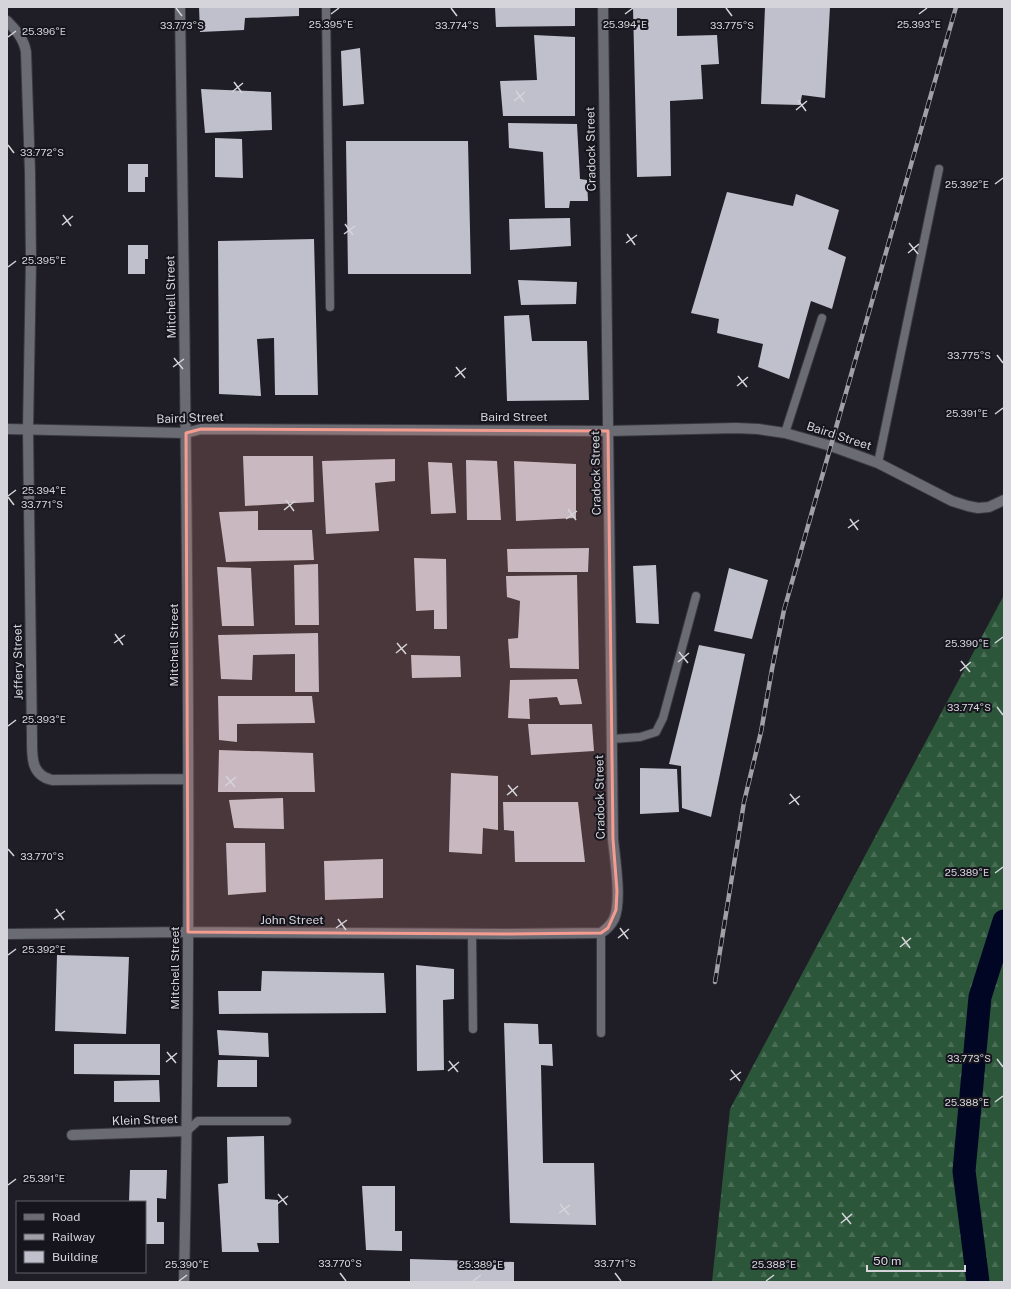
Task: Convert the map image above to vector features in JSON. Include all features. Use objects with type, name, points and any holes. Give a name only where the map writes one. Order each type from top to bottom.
[{"type":"street","name":"Mitchell Street","points":[[180,7],[186,433],[188,778],[187,1131],[184,1282]]},
{"type":"street","name":"Cradock Street","points":[[601,933],[608,928],[614,918],[616,910],[616,874],[613,839],[603,7]]},
{"type":"street","name":"Jeffery Street","points":[[7,21],[21,37],[25,44],[26,52],[31,253],[28,429],[32,759],[34,767],[43,777],[52,780],[188,778]]},
{"type":"street","name":"Baird Street","points":[[7,429],[186,433],[202,429],[608,431],[736,428],[758,429],[785,433],[831,446],[878,462],[960,504],[983,508],[989,507],[1004,500]]},
{"type":"street","name":"John Street","points":[[7,934],[188,932],[472,934],[601,933]]},
{"type":"street","name":"Klein Street","points":[[72,1135],[187,1131]]},
{"type":"lane","points":[[326,7],[330,307]]},
{"type":"lane","points":[[878,462],[939,170]]},
{"type":"lane","points":[[785,433],[822,318]]},
{"type":"lane","points":[[612,739],[640,737],[656,732],[664,718],[696,596]]},
{"type":"lane","points":[[601,933],[601,1033]]},
{"type":"lane","points":[[472,934],[473,1029]]},
{"type":"lane","name":"Klein Street","points":[[187,1131],[198,1121],[287,1121]]},
{"type":"highlighted area","points":[[201,429],[608,431],[613,839],[617,891],[616,910],[608,928],[601,933],[506,934],[188,932],[186,433]]},
{"type":"green space","points":[[1004,595],[1004,1282],[712,1282],[730,1109]]},
{"type":"building","points":[[199,7],[299,7],[299,16],[245,18],[244,30],[200,32]]},
{"type":"building","points":[[495,7],[575,7],[575,26],[496,27]]},
{"type":"building","points":[[633,7],[677,7],[677,36],[717,35],[719,64],[701,65],[703,99],[670,101],[671,176],[637,177]]},
{"type":"building","points":[[765,7],[830,7],[825,98],[802,95],[800,105],[761,104]]},
{"type":"building","points":[[534,35],[575,37],[575,116],[503,116],[500,81],[537,80]]},
{"type":"building","points":[[360,48],[364,104],[343,106],[341,51]]},
{"type":"building","points":[[201,89],[271,92],[272,130],[205,133]]},
{"type":"building","points":[[508,123],[577,124],[580,179],[587,180],[588,201],[570,201],[569,208],[545,208],[543,152],[509,148]]},
{"type":"building","points":[[215,138],[242,139],[243,178],[215,177]]},
{"type":"building","points":[[346,141],[468,141],[471,274],[348,274]]},
{"type":"building","points":[[128,164],[148,164],[148,177],[145,177],[145,192],[128,192]]},
{"type":"building","points":[[727,192],[793,206],[796,194],[839,210],[828,249],[846,257],[832,309],[811,301],[789,379],[758,367],[763,344],[717,333],[719,319],[691,313]]},
{"type":"building","points":[[570,218],[571,246],[510,250],[509,219]]},
{"type":"building","points":[[314,239],[318,395],[275,395],[274,338],[257,339],[261,396],[219,394],[218,241]]},
{"type":"building","points":[[128,245],[148,245],[148,259],[145,259],[145,274],[128,274]]},
{"type":"building","points":[[518,280],[577,282],[576,304],[521,305]]},
{"type":"building","points":[[529,315],[532,341],[587,341],[589,400],[507,401],[504,316]]},
{"type":"building","points":[[243,456],[313,456],[314,502],[245,506]]},
{"type":"building","points":[[395,459],[395,481],[375,483],[379,531],[326,534],[322,461]]},
{"type":"building","points":[[466,460],[497,461],[501,520],[467,520]]},
{"type":"building","points":[[514,461],[576,464],[576,518],[516,521]]},
{"type":"building","points":[[428,462],[452,463],[456,513],[431,514]]},
{"type":"building","points":[[258,511],[258,530],[312,530],[314,560],[226,562],[219,512]]},
{"type":"building","points":[[589,548],[588,572],[508,572],[507,549]]},
{"type":"building","points":[[414,558],[446,559],[447,629],[434,629],[434,610],[416,611]]},
{"type":"building","points":[[318,564],[319,625],[295,625],[294,565]]},
{"type":"building","points":[[656,565],[659,624],[636,623],[633,566]]},
{"type":"building","points":[[217,567],[251,568],[254,626],[222,626]]},
{"type":"building","points":[[729,568],[768,580],[752,639],[714,631]]},
{"type":"building","points":[[577,575],[579,669],[510,668],[508,639],[518,638],[520,601],[507,597],[506,576]]},
{"type":"building","points":[[318,633],[319,692],[295,692],[295,654],[253,655],[252,680],[221,679],[218,635]]},
{"type":"building","points":[[699,645],[745,654],[711,817],[682,808],[681,766],[669,764]]},
{"type":"building","points":[[411,655],[460,656],[461,677],[412,678]]},
{"type":"building","points":[[577,679],[582,704],[560,705],[557,697],[529,699],[530,719],[508,718],[510,680]]},
{"type":"building","points":[[218,696],[312,696],[315,723],[237,724],[237,742],[219,740]]},
{"type":"building","points":[[528,724],[592,724],[594,751],[531,755]]},
{"type":"building","points":[[219,750],[313,753],[315,792],[218,792]]},
{"type":"building","points":[[640,768],[677,769],[679,812],[640,814]]},
{"type":"building","points":[[451,773],[498,776],[498,830],[483,828],[482,854],[449,852]]},
{"type":"building","points":[[283,798],[284,829],[234,828],[229,800]]},
{"type":"building","points":[[503,802],[578,802],[585,862],[515,862],[514,831],[504,830]]},
{"type":"building","points":[[226,843],[265,843],[266,892],[228,895]]},
{"type":"building","points":[[383,859],[383,898],[325,900],[324,861]]},
{"type":"building","points":[[57,955],[129,957],[126,1034],[55,1031]]},
{"type":"building","points":[[416,965],[454,969],[454,999],[443,1000],[444,1070],[417,1071]]},
{"type":"building","points":[[262,971],[384,973],[386,1013],[219,1014],[218,991],[261,991]]},
{"type":"building","points":[[504,1023],[538,1024],[539,1044],[552,1044],[553,1066],[541,1065],[543,1163],[594,1163],[596,1225],[510,1223]]},
{"type":"building","points":[[217,1030],[268,1033],[269,1057],[219,1055]]},
{"type":"building","points":[[74,1044],[160,1044],[160,1075],[74,1074]]},
{"type":"building","points":[[218,1060],[257,1060],[257,1087],[217,1087]]},
{"type":"building","points":[[159,1080],[160,1102],[114,1102],[114,1081]]},
{"type":"building","points":[[264,1136],[265,1199],[278,1200],[279,1243],[257,1243],[259,1252],[222,1252],[218,1184],[228,1183],[227,1137]]},
{"type":"building","points":[[130,1170],[167,1170],[166,1199],[157,1198],[157,1222],[164,1222],[164,1244],[146,1244],[146,1201],[129,1201]]},
{"type":"building","points":[[362,1186],[395,1186],[395,1231],[402,1231],[402,1251],[366,1250]]},
{"type":"building","points":[[410,1259],[514,1262],[514,1282],[410,1282]]},
{"type":"waterway","points":[[978,1282],[964,1171],[980,997],[1004,921]]},
{"type":"railway","points":[[715,982],[744,802],[761,732],[784,610],[956,7]]}]
